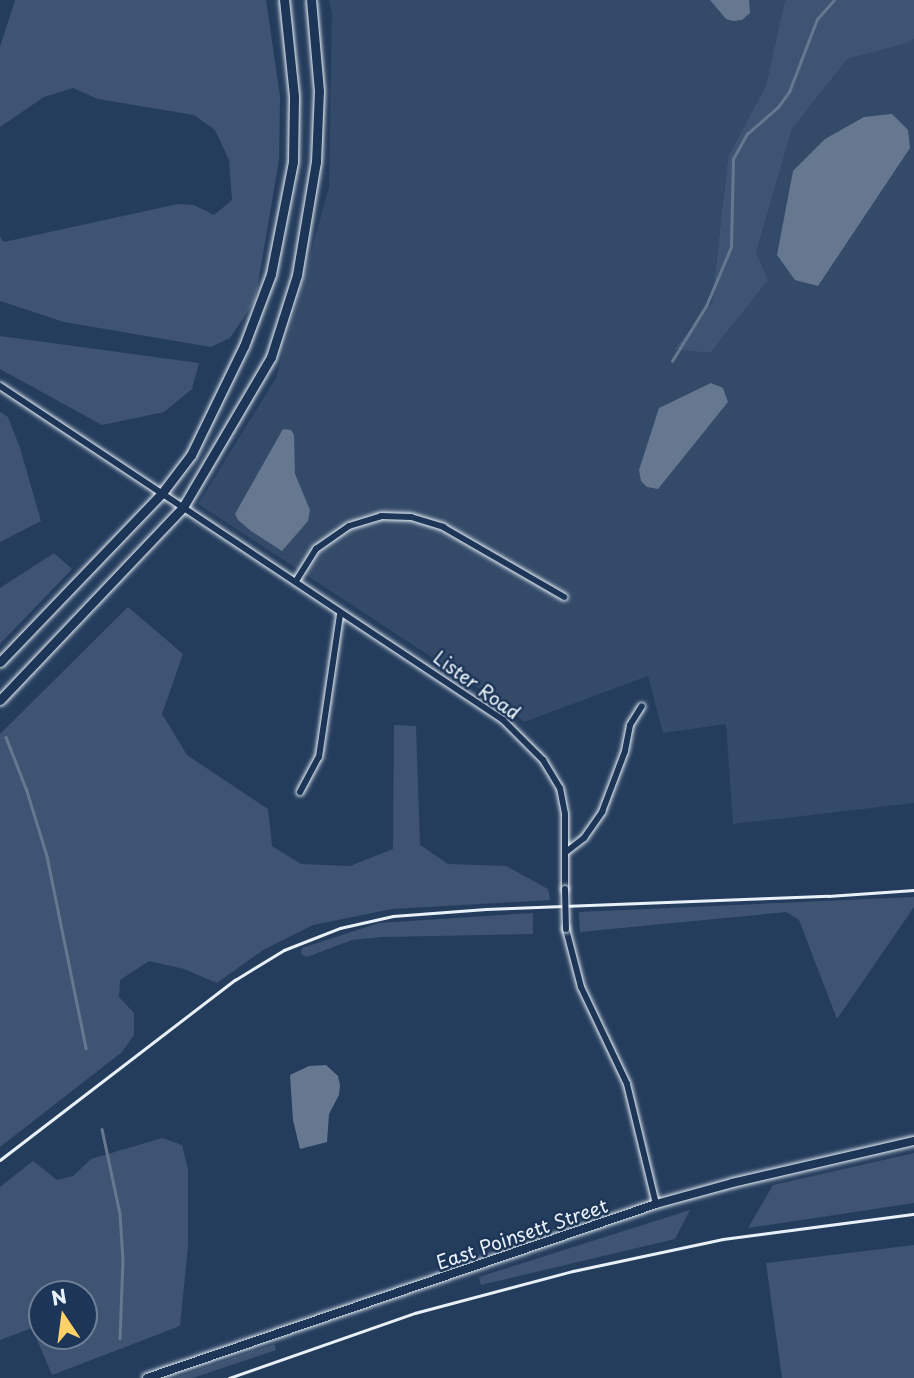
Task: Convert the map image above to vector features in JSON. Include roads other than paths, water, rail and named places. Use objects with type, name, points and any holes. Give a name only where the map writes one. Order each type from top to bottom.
[{"type":"main road","points":[[0,662],[162,493],[191,455],[244,346],[271,274],[293,162],[294,96],[284,0]]},
{"type":"main road","points":[[0,700],[183,507],[271,357],[297,275],[316,162],[319,91],[311,0]]},
{"type":"main road","name":"East Poinsett Street","points":[[147,1378],[656,1204],[732,1183],[914,1141]]},
{"type":"street","name":"Lister Road","points":[[0,386],[296,581],[340,614],[474,699],[521,736],[543,760],[560,788],[565,805],[566,929],[581,987],[627,1084],[656,1204]]},
{"type":"street","points":[[296,581],[316,549],[349,526],[381,516],[411,517],[443,527],[564,597]]},
{"type":"street","points":[[300,792],[318,757],[334,637],[340,614]]},
{"type":"street","points":[[566,852],[584,838],[602,812],[625,751],[630,725],[642,706]]},
{"type":"waterway","points":[[672,361],[706,306],[731,247],[733,159],[747,134],[778,107],[789,92],[817,19],[834,0]]},
{"type":"waterway","points":[[6,737],[27,791],[47,856],[86,1048]]},
{"type":"waterway","points":[[102,1129],[120,1214],[123,1260],[120,1338]]},
{"type":"railway","points":[[0,1160],[235,980],[284,950],[340,928],[393,916],[486,909],[828,896],[914,890]]},
{"type":"railway","points":[[229,1378],[415,1313],[573,1271],[723,1239],[914,1214]]}]
